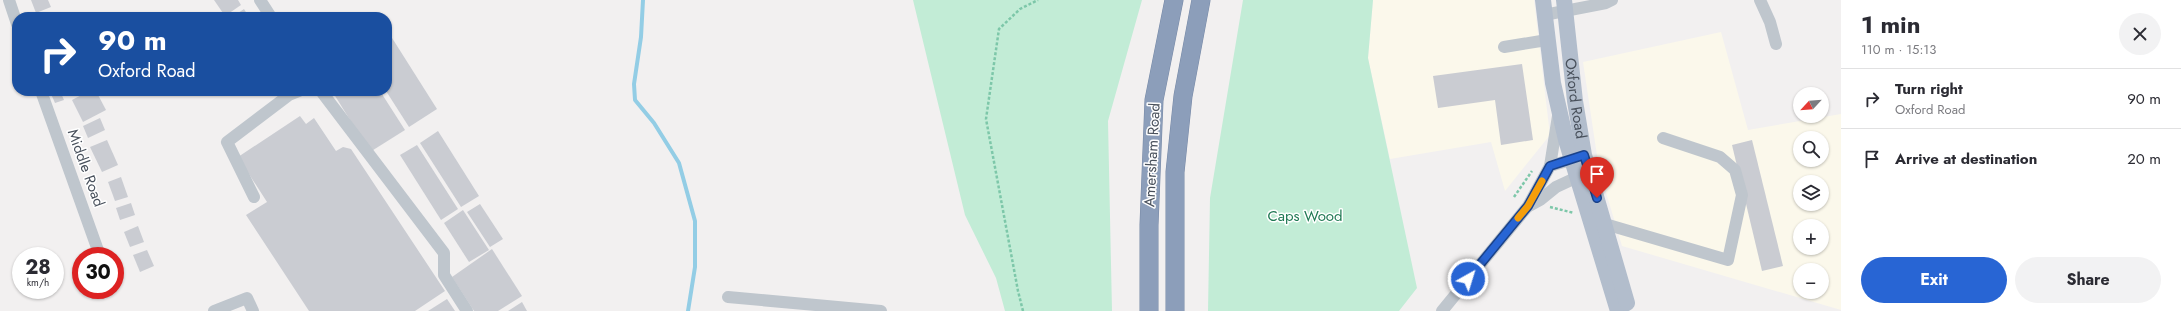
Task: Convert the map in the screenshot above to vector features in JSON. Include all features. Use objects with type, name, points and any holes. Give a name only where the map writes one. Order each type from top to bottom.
[{"type":"highway","name":"Amersham Road","points":[[1149,311],[1149,225],[1154,100],[1174,0]]},
{"type":"highway","points":[[1175,311],[1176,172],[1183,96],[1201,0]]},
{"type":"main road","name":"Oxford Road","points":[[1564,6],[1578,157],[1583,174],[1605,224],[1630,311]]},
{"type":"main road","points":[[1544,8],[1547,40],[1559,110],[1578,157]]},
{"type":"main road","points":[[1583,174],[1618,311]]},
{"type":"street","points":[[9,0],[13,12]]},
{"type":"street","points":[[260,0],[268,12]]},
{"type":"street","points":[[1544,8],[1606,3],[1612,0]]},
{"type":"street","points":[[1760,0],[1770,22],[1776,44]]},
{"type":"street","points":[[1504,47],[1547,40]]},
{"type":"street","name":"Middle Road","points":[[43,96],[97,247]]},
{"type":"street","points":[[254,197],[227,142],[288,96]]},
{"type":"street","points":[[326,96],[444,253],[444,275],[467,311]]},
{"type":"street","points":[[1442,311],[1528,206],[1550,166],[1559,110]]},
{"type":"street","points":[[1605,224],[1728,260],[1742,196],[1735,170],[1720,157],[1663,138]]},
{"type":"street","points":[[1550,166],[1578,157]]},
{"type":"street","points":[[1528,206],[1540,200],[1556,187],[1583,174]]},
{"type":"street","points":[[728,297],[881,311]]},
{"type":"street","points":[[214,311],[247,298],[253,311]]},
{"type":"path","points":[[1023,311],[986,119],[998,29],[1020,9],[1038,0]]},
{"type":"path","points":[[1514,197],[1534,168]]},
{"type":"path","points":[[1540,200],[1546,206],[1579,214]]},
{"type":"shaded area","points":[[1373,0],[1534,0],[1550,135],[1505,191],[1491,142],[1390,159],[1368,58]]},
{"type":"shaded area","points":[[1721,32],[1748,130],[1793,122],[1829,123],[1829,116],[1841,114],[1841,310],[1803,299],[1829,299],[1829,263],[1793,263],[1793,296],[1622,246],[1599,169],[1583,62]]},
{"type":"green space","points":[[913,0],[1142,0],[1108,121],[1112,311],[1005,311],[996,278],[965,215]]},
{"type":"green space","name":"Caps Wood","points":[[1243,0],[1373,0],[1368,58],[1417,288],[1399,311],[1208,311],[1210,198]]},
{"type":"building","points":[[31,0],[48,0],[51,7],[36,12]]},
{"type":"building","points":[[214,0],[238,0],[241,5],[231,12],[222,12]]},
{"type":"building","points":[[392,38],[437,109],[409,127],[389,96],[392,96]]},
{"type":"building","points":[[1522,64],[1533,140],[1501,145],[1495,100],[1438,108],[1433,76]]},
{"type":"building","points":[[52,96],[62,96],[64,100],[55,103]]},
{"type":"building","points":[[80,96],[99,96],[106,110],[83,122],[72,100]]},
{"type":"building","points":[[335,96],[383,96],[405,130],[370,152]]},
{"type":"building","points":[[300,116],[306,124],[314,118],[336,151],[343,147],[351,149],[445,291],[415,311],[309,311],[246,215],[267,202],[238,157]]},
{"type":"building","points":[[100,118],[105,130],[88,138],[83,126]]},
{"type":"building","points":[[438,131],[479,196],[461,207],[420,143]]},
{"type":"building","points":[[107,140],[118,165],[102,172],[90,147]]},
{"type":"building","points":[[1752,140],[1783,266],[1762,271],[1732,145]]},
{"type":"building","points":[[417,145],[458,209],[441,220],[400,155]]},
{"type":"building","points":[[121,177],[128,197],[115,201],[108,182]]},
{"type":"building","points":[[131,203],[135,215],[120,220],[116,208]]},
{"type":"building","points":[[480,204],[503,239],[490,247],[467,212]]},
{"type":"building","points":[[463,210],[489,250],[469,262],[444,223]]},
{"type":"building","points":[[138,226],[144,242],[130,247],[124,232]]},
{"type":"building","points":[[492,249],[522,296],[498,311],[474,311],[452,277]]},
{"type":"building","points":[[147,250],[154,266],[140,272],[133,255]]},
{"type":"building","points":[[447,299],[455,311],[428,311]]},
{"type":"building","points":[[522,302],[527,311],[508,311]]},
{"type":"waterway","points":[[643,0],[641,37],[634,84],[635,100],[654,123],[679,163],[695,221],[695,267],[688,311]]},
{"type":"slow traffic","points":[[1518,218],[1528,206],[1542,181]]},
{"type":"route","points":[[1468,279],[1528,206],[1550,166],[1584,155],[1597,198]]}]
